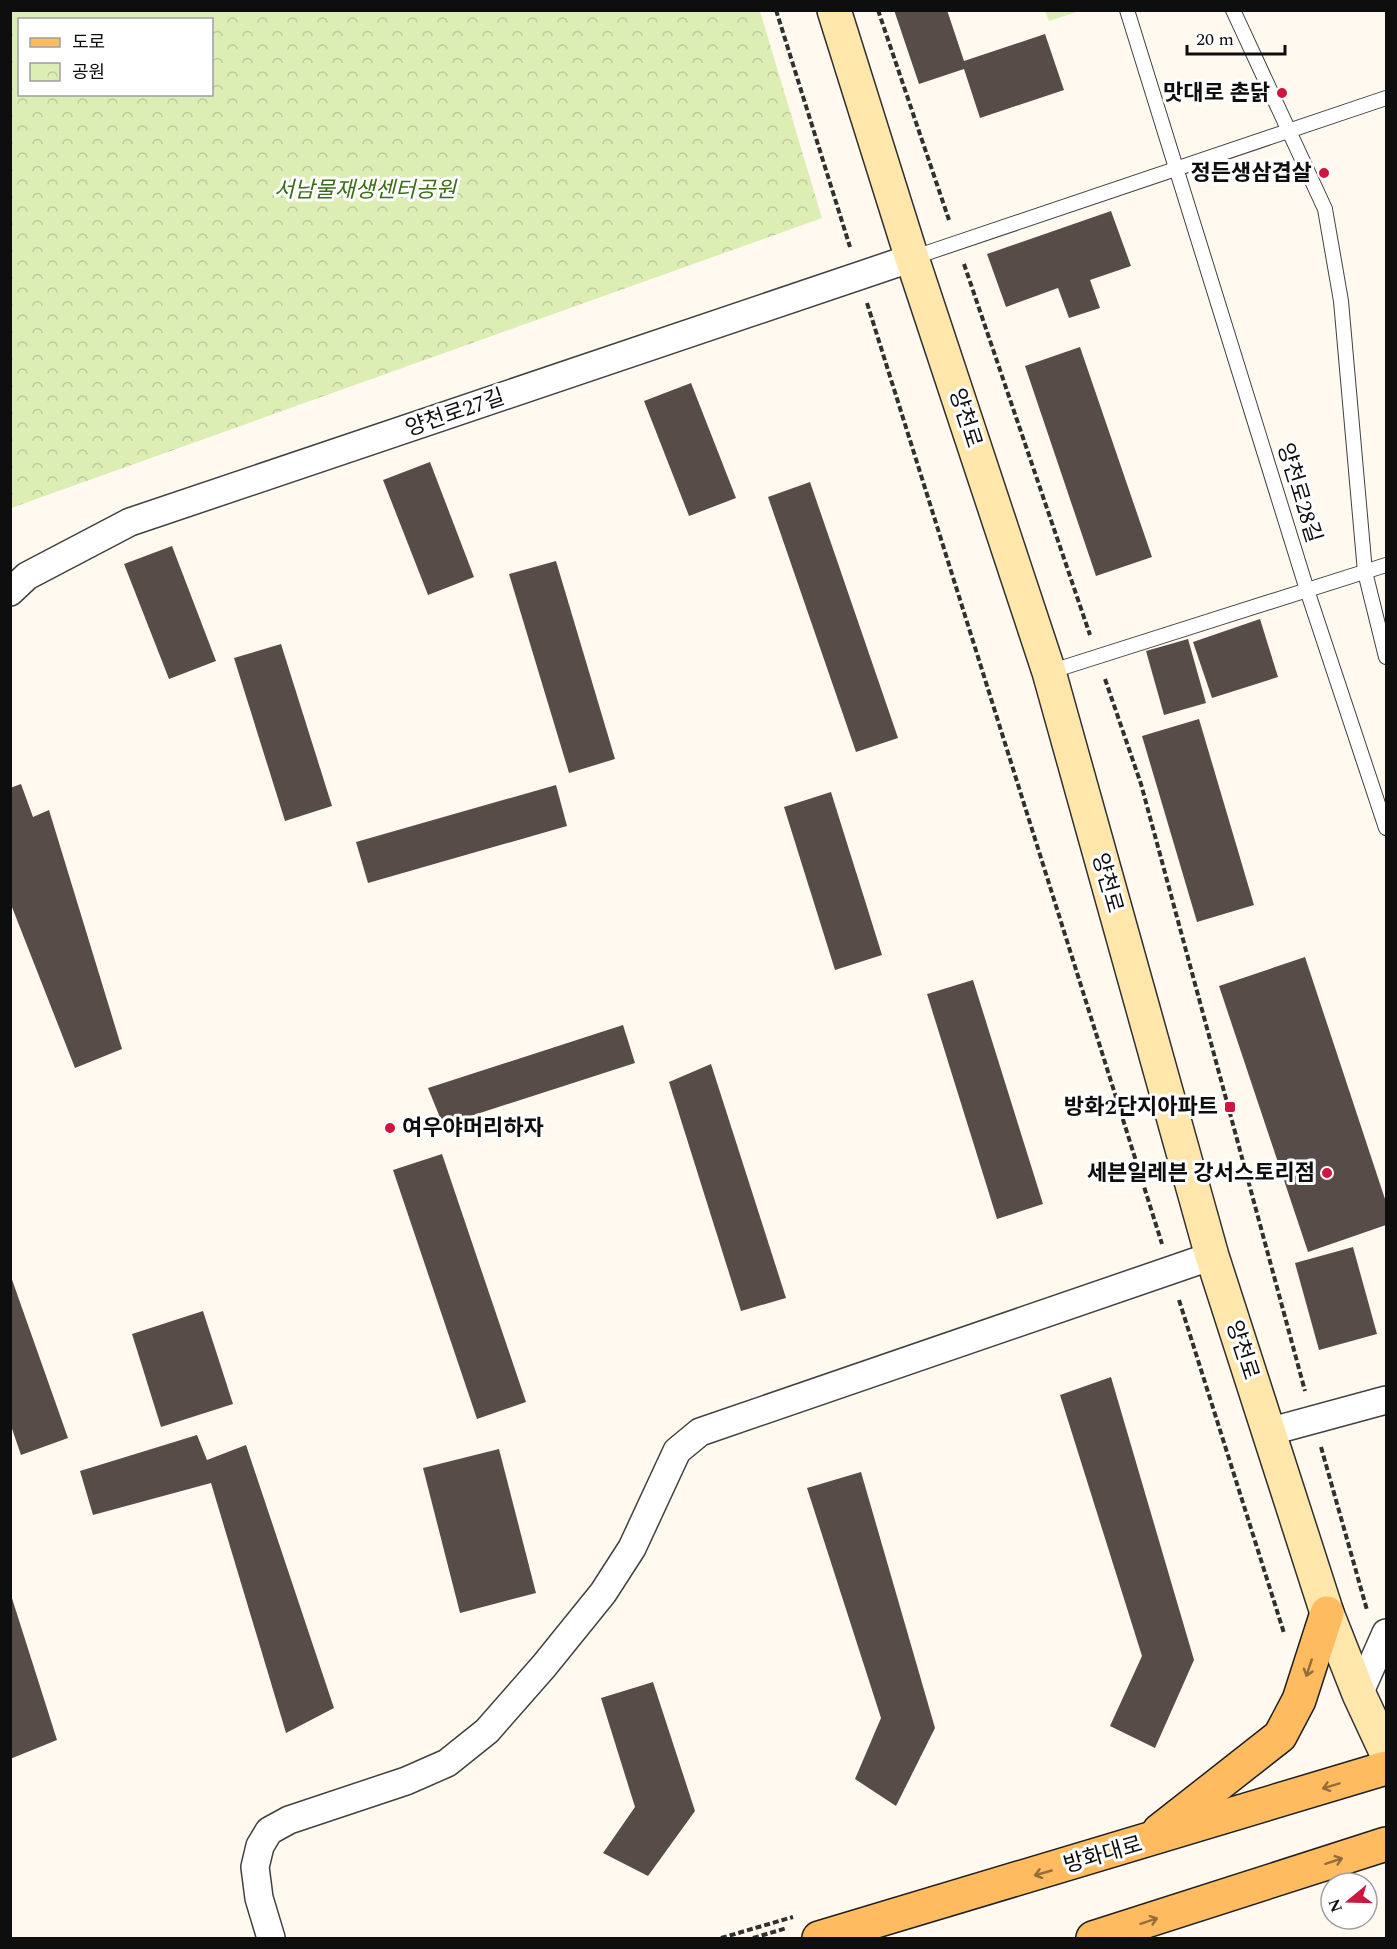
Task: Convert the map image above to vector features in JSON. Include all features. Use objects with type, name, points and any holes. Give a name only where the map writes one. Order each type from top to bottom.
[{"type":"main road","name":"양천로","points":[[834,10],[912,258],[1048,672],[1212,1256],[1327,1613],[1359,1694],[1386,1752]]},
{"type":"main road","points":[[1144,1843],[1280,1737],[1299,1700],[1327,1613]]},
{"type":"main road","name":"방화대로","points":[[819,1938],[1144,1843],[1386,1768]]},
{"type":"main road","points":[[1093,1938],[1386,1844]]},
{"type":"street","name":"양천로27길","points":[[10,592],[27,576],[129,522],[912,258]]},
{"type":"street","points":[[270,1938],[259,1898],[255,1867],[260,1846],[269,1831],[289,1820],[406,1781],[447,1763],[487,1731],[544,1666],[603,1593],[632,1548],[677,1451],[700,1432],[1212,1256]]},
{"type":"street","points":[[1268,1432],[1386,1400]]},
{"type":"street","points":[[1359,1694],[1386,1633]]},
{"type":"lane","name":"양천로28길","points":[[1127,10],[1307,590],[1386,828]]},
{"type":"lane","points":[[1233,10],[1325,209],[1341,301],[1365,572],[1386,657]]},
{"type":"lane","points":[[912,258],[1386,98]]},
{"type":"lane","points":[[1048,672],[1386,565]]},
{"type":"path","points":[[776,10],[1284,1630],[1283,1641]]},
{"type":"path","points":[[878,10],[1141,784],[1367,1612]]},
{"type":"green space","name":"서남물재생센터공원","points":[[11,10],[760,11],[822,218],[11,508]]},
{"type":"green space","points":[[1045,10],[1080,11],[1049,21]]},
{"type":"building","points":[[894,10],[947,10],[964,61],[1045,34],[1064,90],[980,118],[964,69],[919,84]]},
{"type":"building","points":[[1111,211],[1131,266],[1090,280],[1100,308],[1069,318],[1058,288],[1006,307],[987,254]]},
{"type":"building","points":[[1080,347],[1152,557],[1096,576],[1025,366]]},
{"type":"building","points":[[691,383],[736,498],[689,516],[644,401]]},
{"type":"building","points":[[430,462],[474,577],[428,595],[383,480]]},
{"type":"building","points":[[810,482],[898,738],[856,752],[768,497]]},
{"type":"building","points":[[172,546],[216,661],[169,679],[124,564]]},
{"type":"building","points":[[556,561],[615,759],[569,773],[509,574]]},
{"type":"building","points":[[1260,619],[1278,677],[1212,698],[1193,642]]},
{"type":"building","points":[[1188,639],[1206,703],[1164,715],[1146,651]]},
{"type":"building","points":[[281,644],[332,806],[285,821],[234,658]]},
{"type":"building","points":[[1199,719],[1254,905],[1197,922],[1142,736]]},
{"type":"building","points":[[21,784],[33,817],[49,810],[122,1049],[75,1068],[10,902],[10,788]]},
{"type":"building","points":[[556,785],[567,826],[368,883],[356,842]]},
{"type":"building","points":[[831,792],[882,955],[835,970],[784,807]]},
{"type":"building","points":[[1305,957],[1386,1202],[1386,1225],[1308,1252],[1219,986]]},
{"type":"building","points":[[973,980],[1043,1204],[997,1219],[927,994]]},
{"type":"building","points":[[623,1025],[635,1063],[443,1125],[428,1088]]},
{"type":"building","points":[[711,1064],[786,1298],[741,1311],[669,1082]]},
{"type":"building","points":[[442,1154],[526,1402],[477,1419],[393,1170]]},
{"type":"building","points":[[1353,1247],[1377,1334],[1319,1350],[1295,1263]]},
{"type":"building","points":[[10,1274],[68,1438],[21,1455],[10,1423]]},
{"type":"building","points":[[203,1311],[233,1404],[161,1427],[132,1334]]},
{"type":"building","points":[[1111,1377],[1194,1660],[1155,1748],[1110,1726],[1142,1656],[1060,1395]]},
{"type":"building","points":[[197,1435],[207,1460],[246,1445],[334,1708],[286,1733],[211,1483],[93,1515],[80,1471]]},
{"type":"building","points":[[499,1449],[536,1593],[460,1613],[423,1468]]},
{"type":"building","points":[[861,1472],[935,1728],[896,1806],[855,1779],[881,1718],[807,1488]]},
{"type":"building","points":[[10,1592],[57,1740],[10,1759]]},
{"type":"building","points":[[653,1682],[695,1811],[648,1876],[603,1853],[635,1807],[601,1698]]},
{"type":"place","name":"맛대로 촌닭","points":[[1282,93]]},
{"type":"place","name":"정든생삼겹살","points":[[1324,173]]},
{"type":"place","name":"방화2단지아파트","points":[[1230,1107]]},
{"type":"place","name":"여우야머리하자","points":[[390,1128]]},
{"type":"place","name":"세븐일레븐 강서스토리점","points":[[1327,1173]]}]
